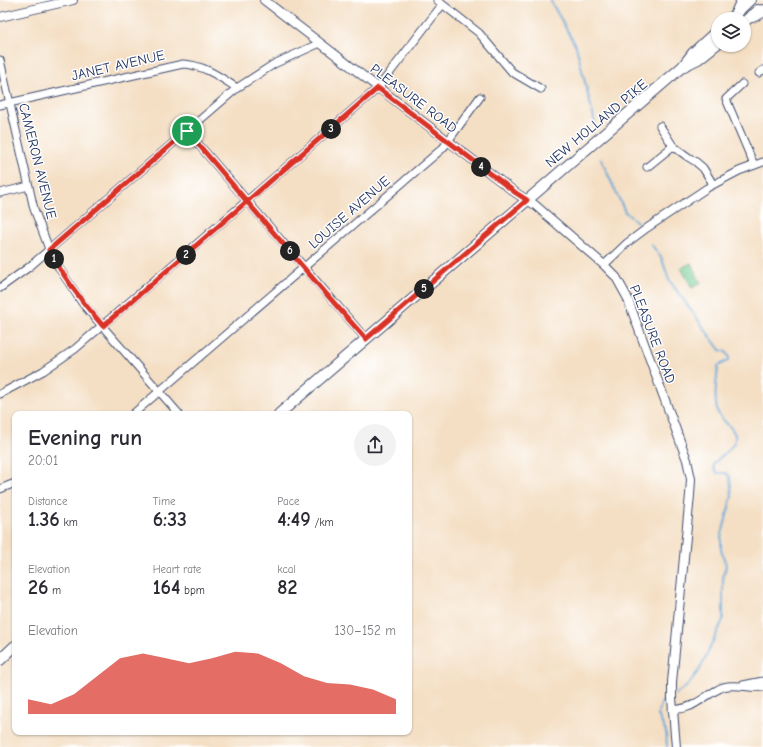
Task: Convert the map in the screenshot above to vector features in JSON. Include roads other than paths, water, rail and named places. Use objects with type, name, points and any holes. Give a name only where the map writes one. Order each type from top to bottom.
[{"type":"main road","points":[[737,10],[750,0]]},
{"type":"main road","points":[[753,16],[763,6]]},
{"type":"main road","name":"NEW HOLLAND PIKE","points":[[282,411],[682,67],[692,53],[711,36]]},
{"type":"main road","name":"NEW HOLLAND PIKE","points":[[682,67],[698,60],[711,49]]},
{"type":"main road","points":[[0,660],[12,649]]},
{"type":"street","points":[[0,17],[73,0]]},
{"type":"street","name":"PLEASURE ROAD","points":[[264,0],[516,193],[535,205],[616,277],[627,297],[687,460],[690,472],[690,495],[672,674],[672,710],[676,747]]},
{"type":"street","points":[[0,394],[49,367],[76,349],[378,88],[440,2],[479,33],[512,72],[541,89]]},
{"type":"street","points":[[0,288],[29,267],[237,88],[274,64],[320,43]]},
{"type":"street","name":"CAMERON AVENUE","points":[[0,60],[34,209],[49,250],[57,266],[83,304],[176,411]]},
{"type":"street","name":"JANET AVENUE","points":[[0,106],[183,64],[190,64],[205,68],[237,88]]},
{"type":"street","points":[[742,84],[726,99],[754,165]]},
{"type":"street","name":"LOUISE AVENUE","points":[[137,411],[437,153],[448,141],[480,97]]},
{"type":"street","points":[[660,126],[673,146],[703,168],[713,184]]},
{"type":"street","points":[[187,131],[366,339]]},
{"type":"street","points":[[647,167],[673,146]]},
{"type":"street","points":[[604,265],[642,232],[713,184],[739,171],[763,162]]},
{"type":"street","points":[[0,193],[29,186]]},
{"type":"street","points":[[0,489],[12,484]]},
{"type":"street","points":[[672,710],[690,706],[720,688],[763,681]]},
{"type":"street","points":[[743,685],[751,688],[763,687]]},
{"type":"waterway","points":[[550,0],[576,46],[595,123]]},
{"type":"waterway","points":[[601,159],[625,212],[637,222]]},
{"type":"waterway","points":[[651,244],[662,259],[669,280],[720,350],[726,352],[729,357],[729,360],[718,366],[716,402],[718,413],[734,432],[735,438],[731,447],[714,463],[714,469],[717,473],[726,473],[730,477],[732,496],[721,538],[721,550],[726,565],[723,579],[723,620],[700,669],[686,687],[675,695]]},
{"type":"waterway","points":[[667,747],[666,732],[658,715],[661,704],[664,699],[668,697]]}]
